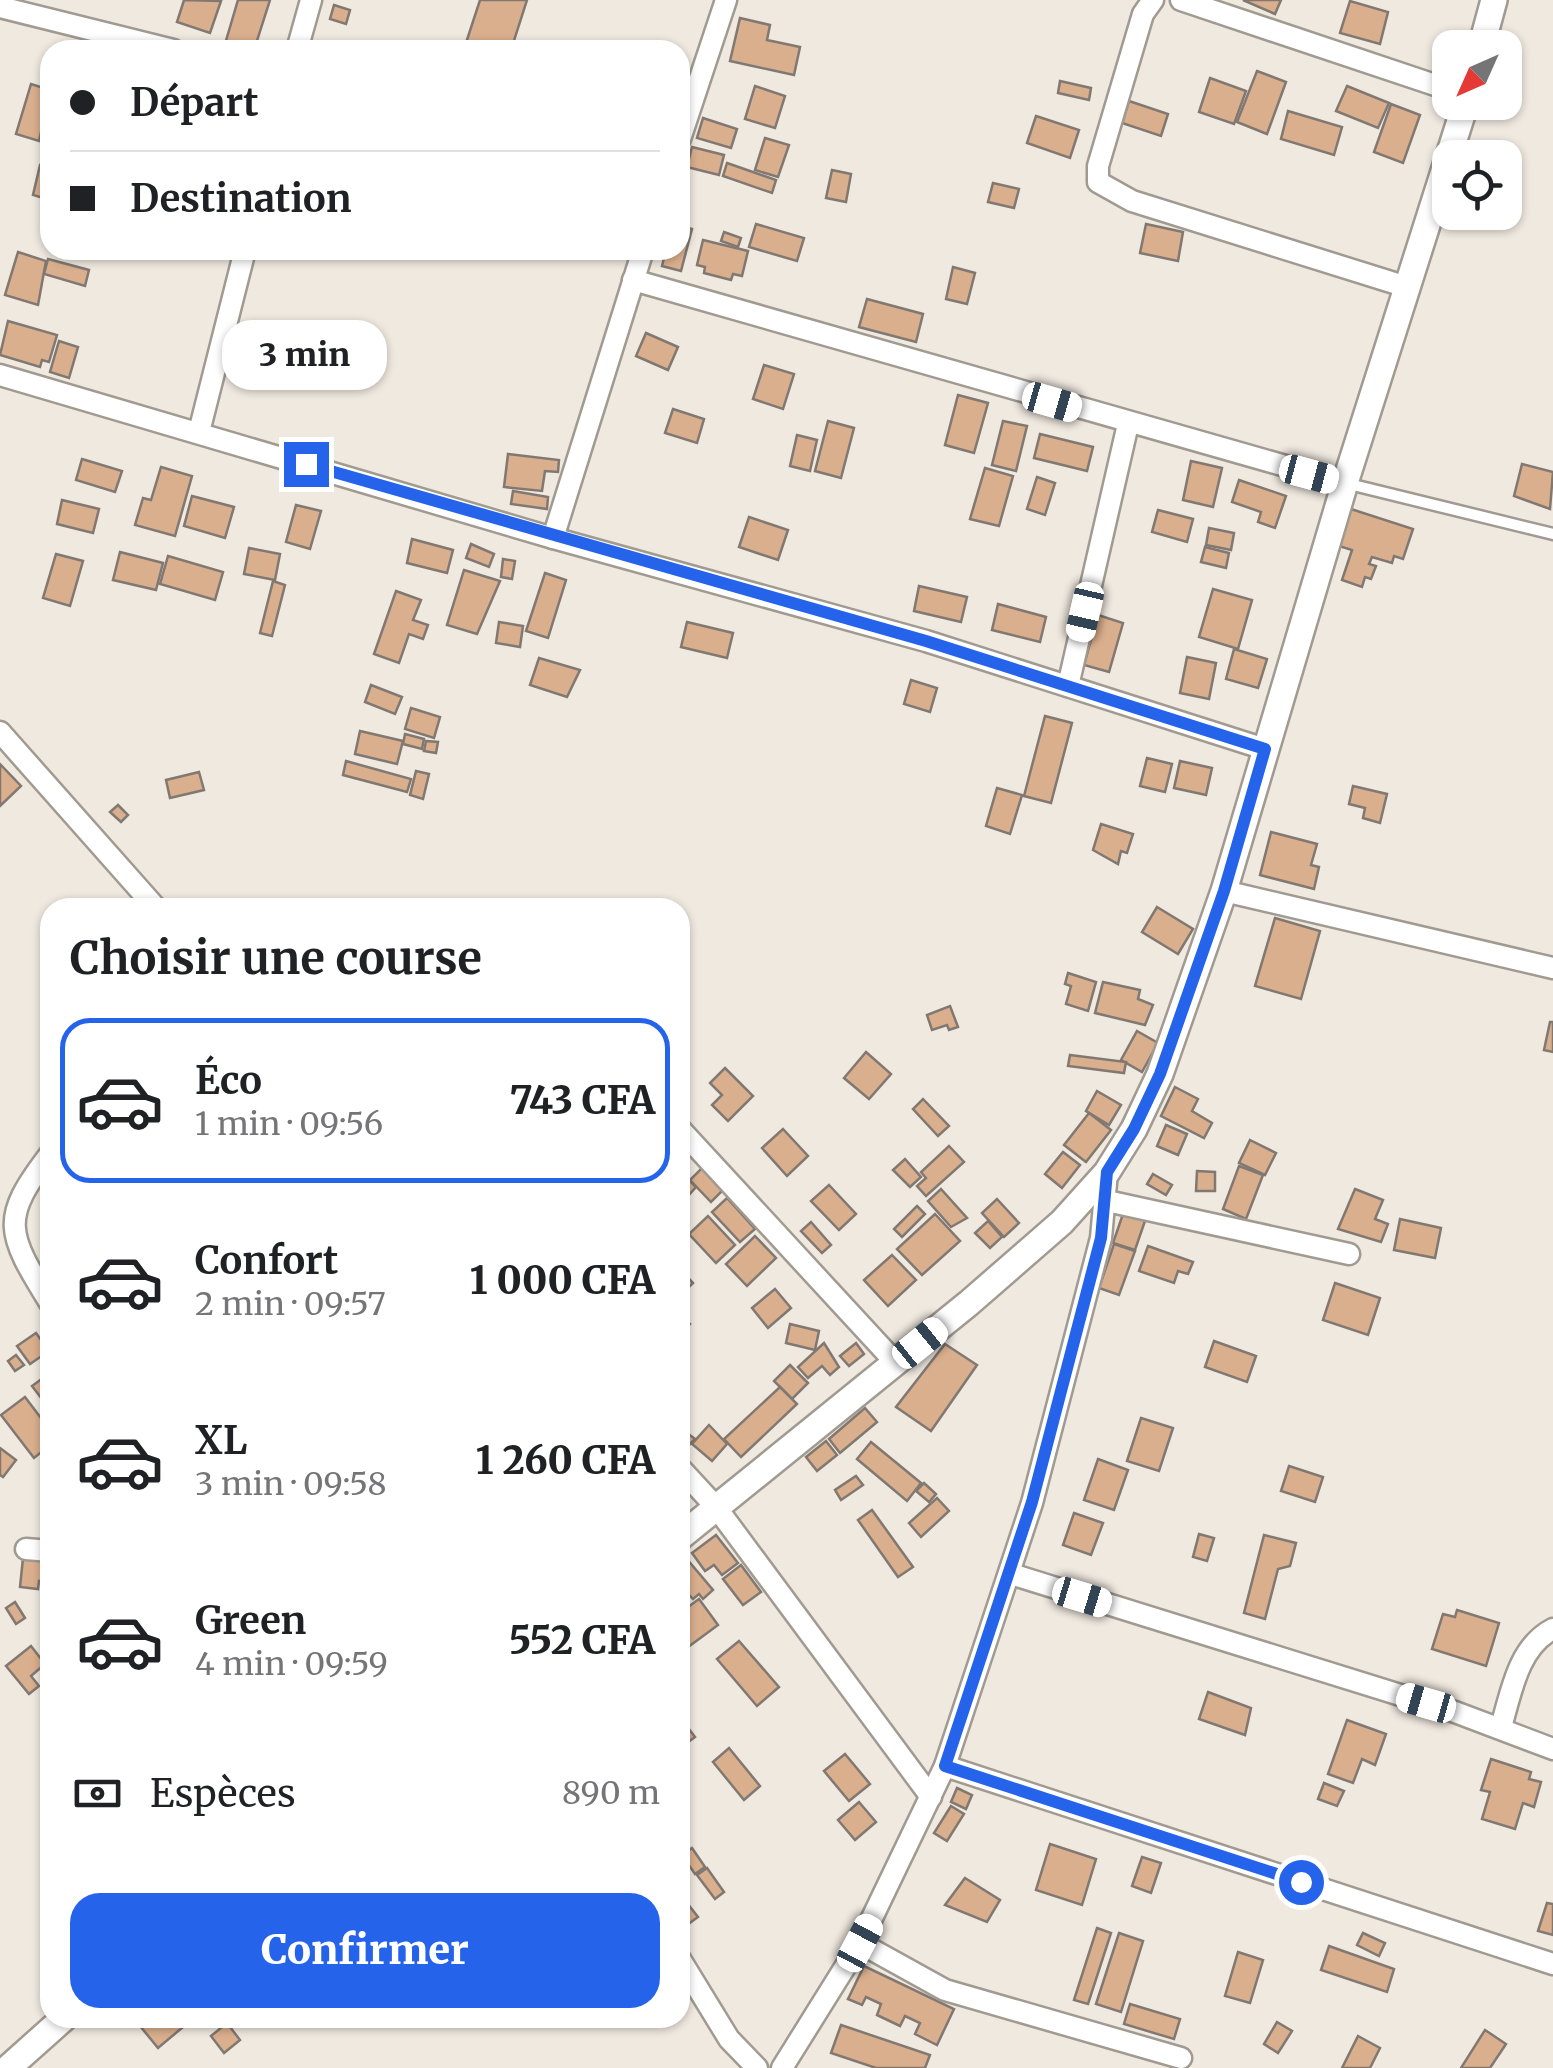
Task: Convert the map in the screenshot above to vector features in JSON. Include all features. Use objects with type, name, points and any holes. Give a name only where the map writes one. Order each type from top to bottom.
[{"type":"street","points":[[299,40],[311,0]]},
{"type":"street","points":[[690,108],[726,0]]},
{"type":"street","points":[[1153,0],[1143,14],[1098,166],[1098,182],[1132,201],[1407,287]]},
{"type":"street","points":[[1181,0],[1432,84]]},
{"type":"street","points":[[1486,30],[1494,0]]},
{"type":"street","points":[[0,7],[132,40]]},
{"type":"street","points":[[690,1528],[1062,1222],[1107,1172],[1134,1129],[1160,1074],[1224,891],[1345,483],[1460,120]]},
{"type":"street","points":[[199,432],[242,260]]},
{"type":"street","points":[[553,538],[640,260]]},
{"type":"street","points":[[633,280],[1345,483]]},
{"type":"street","points":[[0,376],[553,538],[926,641],[1265,749]]},
{"type":"street","points":[[1068,686],[1128,424]]},
{"type":"street","points":[[0,732],[147,898]]},
{"type":"street","points":[[1224,891],[1553,968]]},
{"type":"street","points":[[690,1140],[895,1362]]},
{"type":"street","points":[[40,1164],[12,1193],[4,1224],[40,1286]]},
{"type":"street","points":[[782,2068],[860,1943],[945,1766],[1011,1574],[1094,1268],[1107,1201],[1107,1172]]},
{"type":"street","points":[[1107,1201],[1348,1254]]},
{"type":"street","points":[[690,1479],[716,1508],[930,1797]]},
{"type":"street","points":[[26,1549],[40,1550]]},
{"type":"street","points":[[1011,1574],[1502,1727],[1553,1749]]},
{"type":"street","points":[[1502,1727],[1516,1674],[1532,1648],[1553,1629]]},
{"type":"street","points":[[945,1766],[1553,1964]]},
{"type":"street","points":[[860,1943],[945,1990],[1181,2058]]},
{"type":"street","points":[[690,1975],[735,2048],[758,2068]]},
{"type":"street","points":[[8,2068],[53,2028]]},
{"type":"lane","points":[[1345,483],[1553,534]]},
{"type":"building","points":[[184,0],[221,1],[210,33],[177,22]]},
{"type":"building","points":[[238,0],[270,0],[257,40],[226,40]]},
{"type":"building","points":[[480,0],[527,0],[514,40],[467,40]]},
{"type":"building","points":[[1243,0],[1281,0],[1275,14]]},
{"type":"building","points":[[1350,1],[1388,12],[1380,44],[1340,33]]},
{"type":"building","points":[[334,5],[350,10],[346,24],[330,19]]},
{"type":"building","points":[[740,18],[770,25],[767,40],[800,47],[794,75],[730,61]]},
{"type":"building","points":[[1257,71],[1286,82],[1267,134],[1237,122]]},
{"type":"building","points":[[1210,78],[1246,91],[1234,124],[1199,112]]},
{"type":"building","points":[[1060,81],[1091,88],[1089,100],[1058,93]]},
{"type":"building","points":[[31,84],[40,87],[39,141],[16,134]]},
{"type":"building","points":[[755,86],[785,96],[775,128],[745,119]]},
{"type":"building","points":[[1347,86],[1389,103],[1378,128],[1336,111]]},
{"type":"building","points":[[1129,101],[1168,114],[1161,136],[1122,123]]},
{"type":"building","points":[[1391,104],[1420,115],[1403,163],[1374,152]]},
{"type":"building","points":[[1288,111],[1342,127],[1334,155],[1281,139]]},
{"type":"building","points":[[1036,116],[1079,130],[1070,158],[1027,143]]},
{"type":"building","points":[[703,118],[737,129],[731,148],[697,138]]},
{"type":"building","points":[[765,138],[789,145],[778,177],[755,170]]},
{"type":"building","points":[[692,147],[724,155],[719,175],[690,168]]},
{"type":"building","points":[[727,163],[776,180],[772,193],[723,176]]},
{"type":"building","points":[[40,165],[40,197],[33,195]]},
{"type":"building","points":[[832,170],[851,174],[846,202],[826,198]]},
{"type":"building","points":[[993,183],[1019,189],[1014,208],[988,202]]},
{"type":"building","points":[[756,224],[804,238],[797,261],[749,247]]},
{"type":"building","points":[[1146,224],[1183,232],[1178,261],[1140,253]]},
{"type":"building","points":[[724,232],[741,238],[738,247],[721,241]]},
{"type":"building","points":[[703,240],[748,251],[742,276],[733,274],[731,280],[704,273],[705,267],[697,265]]},
{"type":"building","points":[[18,252],[46,261],[38,305],[5,295]]},
{"type":"building","points":[[48,260],[89,270],[85,286],[44,274]]},
{"type":"building","points":[[664,260],[684,260],[681,271],[662,266]]},
{"type":"building","points":[[953,267],[975,273],[967,304],[946,299]]},
{"type":"building","points":[[867,299],[923,314],[916,342],[859,327]]},
{"type":"building","points":[[8,321],[57,335],[49,362],[42,360],[40,367],[0,355]]},
{"type":"building","points":[[646,333],[678,347],[668,370],[636,356]]},
{"type":"building","points":[[59,341],[78,347],[69,378],[50,372]]},
{"type":"building","points":[[764,365],[794,374],[783,409],[753,399]]},
{"type":"building","points":[[958,395],[988,403],[974,453],[945,445]]},
{"type":"building","points":[[673,409],[704,419],[697,443],[665,433]]},
{"type":"building","points":[[828,421],[854,428],[841,478],[815,471]]},
{"type":"building","points":[[1003,421],[1027,426],[1016,471],[992,465]]},
{"type":"building","points":[[1040,434],[1093,447],[1087,471],[1034,458]]},
{"type":"building","points":[[797,435],[817,440],[810,471],[790,466]]},
{"type":"building","points":[[508,454],[559,460],[558,472],[545,471],[542,491],[504,487]]},
{"type":"building","points":[[82,459],[122,471],[115,492],[76,480]]},
{"type":"building","points":[[1191,461],[1222,468],[1213,507],[1183,500]]},
{"type":"building","points":[[1522,464],[1553,472],[1550,509],[1514,496]]},
{"type":"building","points":[[161,467],[192,476],[175,536],[135,525],[143,498],[151,500]]},
{"type":"building","points":[[985,468],[1013,476],[999,526],[970,519]]},
{"type":"building","points":[[1037,477],[1055,483],[1045,515],[1027,509]]},
{"type":"building","points":[[1239,480],[1286,496],[1275,528],[1258,522],[1261,512],[1232,502]]},
{"type":"building","points":[[513,491],[548,497],[547,509],[511,504]]},
{"type":"building","points":[[192,496],[234,507],[225,538],[184,526]]},
{"type":"building","points":[[62,500],[99,509],[93,533],[57,524]]},
{"type":"building","points":[[296,505],[321,511],[310,549],[286,542]]},
{"type":"building","points":[[1351,509],[1413,529],[1403,559],[1394,556],[1392,563],[1372,557],[1369,564],[1376,566],[1371,579],[1365,577],[1362,587],[1342,580],[1352,550],[1339,546]]},
{"type":"building","points":[[1158,510],[1193,519],[1187,542],[1152,532]]},
{"type":"building","points":[[749,517],[788,530],[778,560],[739,547]]},
{"type":"building","points":[[1209,528],[1234,533],[1231,550],[1206,545]]},
{"type":"building","points":[[412,539],[453,550],[447,573],[407,563]]},
{"type":"building","points":[[471,544],[494,554],[489,567],[466,558]]},
{"type":"building","points":[[1205,547],[1229,553],[1226,568],[1201,562]]},
{"type":"building","points":[[249,548],[280,554],[275,580],[244,574]]},
{"type":"building","points":[[120,552],[163,563],[156,590],[113,580]]},
{"type":"building","points":[[56,554],[83,561],[70,606],[43,598]]},
{"type":"building","points":[[168,556],[223,572],[215,600],[160,584]]},
{"type":"building","points":[[503,559],[515,561],[512,579],[501,577]]},
{"type":"building","points":[[464,570],[500,581],[477,634],[447,625]]},
{"type":"building","points":[[545,573],[566,580],[548,638],[526,631]]},
{"type":"building","points":[[273,581],[285,585],[272,636],[260,633]]},
{"type":"building","points":[[919,586],[967,597],[961,622],[914,611]]},
{"type":"building","points":[[1213,589],[1252,600],[1238,649],[1199,637]]},
{"type":"building","points":[[396,591],[421,600],[413,620],[428,625],[423,639],[409,634],[399,663],[374,654]]},
{"type":"building","points":[[998,604],[1046,617],[1040,642],[992,630]]},
{"type":"building","points":[[1098,615],[1123,623],[1109,672],[1084,665]]},
{"type":"building","points":[[499,622],[523,626],[520,647],[496,643]]},
{"type":"building","points":[[687,622],[733,633],[727,658],[681,647]]},
{"type":"building","points":[[1234,649],[1267,659],[1258,688],[1226,679]]},
{"type":"building","points":[[1187,657],[1216,663],[1209,699],[1180,693]]},
{"type":"building","points":[[539,658],[580,670],[567,697],[530,685]]},
{"type":"building","points":[[911,680],[937,688],[930,712],[904,704]]},
{"type":"building","points":[[371,685],[402,697],[395,714],[365,702]]},
{"type":"building","points":[[411,708],[440,717],[434,738],[405,729]]},
{"type":"building","points":[[1045,716],[1072,723],[1051,803],[1024,796]]},
{"type":"building","points":[[360,731],[403,741],[397,764],[355,754]]},
{"type":"building","points":[[405,734],[424,739],[422,749],[403,744]]},
{"type":"building","points":[[426,741],[438,742],[436,753],[424,751]]},
{"type":"building","points":[[1147,758],[1172,764],[1165,792],[1140,786]]},
{"type":"building","points":[[346,761],[411,779],[407,792],[343,775]]},
{"type":"building","points":[[1180,761],[1212,768],[1206,795],[1174,788]]},
{"type":"building","points":[[0,764],[21,786],[0,806]]},
{"type":"building","points":[[416,771],[429,774],[423,799],[410,795]]},
{"type":"building","points":[[199,772],[204,790],[170,798],[166,780]]},
{"type":"building","points":[[1353,786],[1387,794],[1380,823],[1363,818],[1365,808],[1349,804]]},
{"type":"building","points":[[997,788],[1022,795],[1010,834],[986,826]]},
{"type":"building","points":[[118,805],[128,815],[121,822],[110,812]]},
{"type":"building","points":[[1101,824],[1133,834],[1127,853],[1121,851],[1118,864],[1093,850]]},
{"type":"building","points":[[1271,832],[1317,844],[1311,865],[1319,867],[1314,889],[1260,875]]},
{"type":"building","points":[[1157,907],[1193,929],[1178,954],[1142,932]]},
{"type":"building","points":[[1275,918],[1320,931],[1301,999],[1255,986]]},
{"type":"building","points":[[1068,973],[1096,982],[1088,1011],[1066,1004],[1071,986],[1065,984]]},
{"type":"building","points":[[1103,982],[1140,990],[1138,999],[1153,1005],[1145,1025],[1095,1013]]},
{"type":"building","points":[[950,1006],[958,1027],[949,1030],[947,1025],[932,1030],[927,1015]]},
{"type":"building","points":[[1553,1022],[1553,1052],[1544,1050]]},
{"type":"building","points":[[1137,1031],[1158,1043],[1142,1072],[1121,1060]]},
{"type":"building","points":[[866,1052],[891,1074],[869,1099],[844,1078]]},
{"type":"building","points":[[1070,1055],[1126,1062],[1124,1073],[1068,1066]]},
{"type":"building","points":[[725,1068],[753,1096],[728,1121],[712,1105],[722,1095],[710,1083]]},
{"type":"building","points":[[1175,1087],[1198,1099],[1192,1111],[1212,1123],[1204,1138],[1161,1116]]},
{"type":"building","points":[[1097,1091],[1121,1105],[1109,1125],[1086,1111]]},
{"type":"building","points":[[923,1099],[949,1126],[938,1136],[913,1109]]},
{"type":"building","points":[[1089,1113],[1111,1130],[1086,1162],[1064,1145]]},
{"type":"building","points":[[1166,1125],[1187,1134],[1178,1155],[1157,1146]]},
{"type":"building","points":[[783,1129],[808,1156],[787,1176],[762,1148]]},
{"type":"building","points":[[1250,1140],[1276,1153],[1265,1175],[1239,1163]]},
{"type":"building","points":[[949,1146],[964,1162],[926,1196],[917,1186],[926,1178],[921,1172]]},
{"type":"building","points":[[1063,1152],[1080,1165],[1062,1188],[1045,1174]]},
{"type":"building","points":[[905,1159],[921,1177],[910,1187],[893,1170]]},
{"type":"building","points":[[1239,1166],[1263,1175],[1246,1219],[1223,1209]]},
{"type":"building","points":[[703,1167],[724,1189],[711,1202],[690,1180]]},
{"type":"building","points":[[1197,1171],[1215,1172],[1215,1191],[1196,1191]]},
{"type":"building","points":[[1153,1174],[1172,1185],[1166,1195],[1147,1184]]},
{"type":"building","points":[[829,1185],[856,1214],[839,1230],[811,1201]]},
{"type":"building","points":[[941,1189],[967,1218],[951,1227],[928,1201]]},
{"type":"building","points":[[1355,1189],[1383,1200],[1375,1219],[1388,1224],[1381,1242],[1338,1229]]},
{"type":"building","points":[[727,1198],[755,1229],[740,1242],[712,1212]]},
{"type":"building","points":[[997,1199],[1019,1223],[1004,1237],[982,1213]]},
{"type":"building","points":[[917,1206],[925,1214],[902,1237],[894,1229]]},
{"type":"building","points":[[1124,1211],[1146,1218],[1135,1250],[1113,1243]]},
{"type":"building","points":[[935,1214],[960,1241],[922,1275],[897,1249]]},
{"type":"building","points":[[708,1216],[735,1245],[716,1263],[690,1233]]},
{"type":"building","points":[[1400,1219],[1441,1228],[1435,1258],[1394,1250]]},
{"type":"building","points":[[988,1221],[1002,1237],[990,1248],[975,1233]]},
{"type":"building","points":[[811,1222],[831,1245],[822,1253],[801,1231]]},
{"type":"building","points":[[755,1236],[776,1258],[747,1286],[726,1264]]},
{"type":"building","points":[[1114,1244],[1135,1251],[1119,1295],[1099,1288]]},
{"type":"building","points":[[1148,1246],[1193,1262],[1188,1274],[1178,1271],[1174,1283],[1139,1271]]},
{"type":"building","points":[[892,1255],[916,1280],[888,1306],[864,1280]]},
{"type":"building","points":[[1335,1283],[1380,1298],[1368,1335],[1323,1320]]},
{"type":"building","points":[[775,1289],[791,1308],[768,1328],[752,1308]]},
{"type":"building","points":[[790,1324],[819,1331],[815,1350],[786,1343]]},
{"type":"building","points":[[36,1333],[40,1339],[40,1357],[30,1364],[17,1346]]},
{"type":"building","points":[[1214,1341],[1256,1356],[1247,1382],[1205,1367]]},
{"type":"building","points":[[824,1343],[839,1367],[830,1375],[822,1366],[808,1378],[798,1367]]},
{"type":"building","points":[[856,1343],[864,1354],[849,1366],[840,1356]]},
{"type":"building","points":[[945,1344],[977,1365],[931,1431],[896,1407]]},
{"type":"building","points":[[16,1355],[24,1365],[15,1371],[8,1361]]},
{"type":"building","points":[[790,1365],[808,1383],[792,1399],[774,1381]]},
{"type":"building","points":[[40,1380],[40,1396],[32,1386]]},
{"type":"building","points":[[780,1387],[797,1404],[741,1457],[724,1439]]},
{"type":"building","points":[[25,1397],[40,1417],[40,1453],[34,1458],[1,1415]]},
{"type":"building","points":[[865,1408],[877,1422],[840,1453],[829,1439]]},
{"type":"building","points":[[1141,1418],[1173,1428],[1159,1471],[1127,1461]]},
{"type":"building","points":[[709,1425],[727,1444],[712,1461],[692,1444]]},
{"type":"building","points":[[826,1441],[837,1455],[817,1471],[806,1457]]},
{"type":"building","points":[[871,1442],[921,1483],[907,1501],[857,1459]]},
{"type":"building","points":[[0,1448],[16,1460],[3,1477],[0,1475]]},
{"type":"building","points":[[1098,1459],[1128,1470],[1114,1510],[1084,1500]]},
{"type":"building","points":[[1289,1466],[1323,1477],[1315,1502],[1281,1491]]},
{"type":"building","points":[[856,1476],[863,1485],[841,1500],[835,1490]]},
{"type":"building","points":[[924,1483],[936,1494],[929,1502],[916,1491]]},
{"type":"building","points":[[937,1498],[949,1511],[921,1537],[909,1523]]},
{"type":"building","points":[[872,1510],[913,1567],[898,1577],[858,1520]]},
{"type":"building","points":[[1074,1513],[1103,1523],[1091,1555],[1063,1545]]},
{"type":"building","points":[[1199,1534],[1214,1538],[1207,1561],[1193,1557]]},
{"type":"building","points":[[716,1535],[738,1563],[722,1575],[714,1565],[705,1571],[692,1553]]},
{"type":"building","points":[[1264,1535],[1296,1543],[1290,1566],[1278,1569],[1265,1619],[1244,1613]]},
{"type":"building","points":[[23,1558],[40,1561],[38,1589],[20,1587]]},
{"type":"building","points":[[690,1563],[713,1590],[703,1599],[699,1594],[693,1599]]},
{"type":"building","points":[[741,1565],[761,1592],[743,1605],[723,1579]]},
{"type":"building","points":[[699,1599],[718,1625],[690,1646],[690,1606]]},
{"type":"building","points":[[15,1602],[25,1618],[16,1624],[6,1608]]},
{"type":"building","points":[[1457,1610],[1499,1623],[1486,1666],[1432,1649],[1443,1614],[1455,1617]]},
{"type":"building","points":[[739,1641],[779,1687],[757,1706],[717,1659]]},
{"type":"building","points":[[31,1646],[40,1658],[40,1668],[31,1676],[39,1686],[29,1694],[6,1666]]},
{"type":"building","points":[[1208,1692],[1251,1708],[1245,1735],[1199,1719]]},
{"type":"building","points":[[1347,1720],[1386,1734],[1375,1765],[1362,1759],[1353,1783],[1328,1774]]},
{"type":"building","points":[[729,1748],[760,1786],[744,1800],[713,1762]]},
{"type":"building","points":[[845,1754],[870,1784],[849,1801],[824,1771]]},
{"type":"building","points":[[1491,1759],[1531,1772],[1529,1779],[1541,1782],[1534,1807],[1523,1803],[1515,1829],[1482,1819],[1490,1792],[1481,1790]]},
{"type":"building","points":[[1324,1783],[1344,1791],[1337,1806],[1318,1799]]},
{"type":"building","points":[[957,1788],[972,1795],[966,1809],[951,1802]]},
{"type":"building","points":[[859,1802],[876,1822],[855,1840],[838,1820]]},
{"type":"building","points":[[951,1806],[964,1814],[947,1841],[934,1833]]},
{"type":"building","points":[[1050,1844],[1096,1859],[1082,1905],[1036,1890]]},
{"type":"building","points":[[690,1849],[705,1867],[695,1874],[690,1867]]},
{"type":"building","points":[[1142,1857],[1161,1863],[1151,1893],[1132,1886]]},
{"type":"building","points":[[707,1868],[724,1892],[715,1899],[697,1875]]},
{"type":"building","points":[[965,1878],[1000,1900],[987,1922],[945,1905]]},
{"type":"building","points":[[1547,1903],[1553,1904],[1553,1935],[1538,1931]]},
{"type":"building","points":[[690,1907],[698,1917],[690,1923]]},
{"type":"building","points":[[1097,1928],[1111,1933],[1088,2004],[1074,2000]]},
{"type":"building","points":[[1119,1933],[1143,1941],[1121,2012],[1096,2004]]},
{"type":"building","points":[[1363,1933],[1385,1943],[1379,1956],[1357,1945]]},
{"type":"building","points":[[1329,1946],[1394,1969],[1387,1992],[1321,1970]]},
{"type":"building","points":[[1238,1952],[1263,1960],[1250,2003],[1225,1996]]},
{"type":"building","points":[[864,1966],[954,2009],[937,2045],[915,2034],[920,2023],[905,2016],[900,2026],[877,2015],[881,2004],[866,1997],[862,2005],[848,1999]]},
{"type":"building","points":[[1130,2004],[1180,2019],[1174,2039],[1124,2024]]},
{"type":"building","points":[[1277,2022],[1292,2031],[1278,2053],[1264,2044]]},
{"type":"building","points":[[841,2025],[930,2055],[925,2068],[876,2068],[831,2053]]},
{"type":"building","points":[[142,2028],[182,2028],[158,2048]]},
{"type":"building","points":[[221,2028],[231,2028],[240,2040],[224,2053],[211,2036]]},
{"type":"building","points":[[1485,2030],[1506,2044],[1490,2068],[1461,2068]]},
{"type":"building","points":[[1358,2036],[1380,2048],[1370,2068],[1342,2068]]},
{"type":"route","points":[[306,464],[553,538],[926,641],[1265,749],[1224,891],[1160,1074],[1134,1129],[1107,1172],[1101,1238],[1032,1502],[945,1766],[1301,1882]]}]
